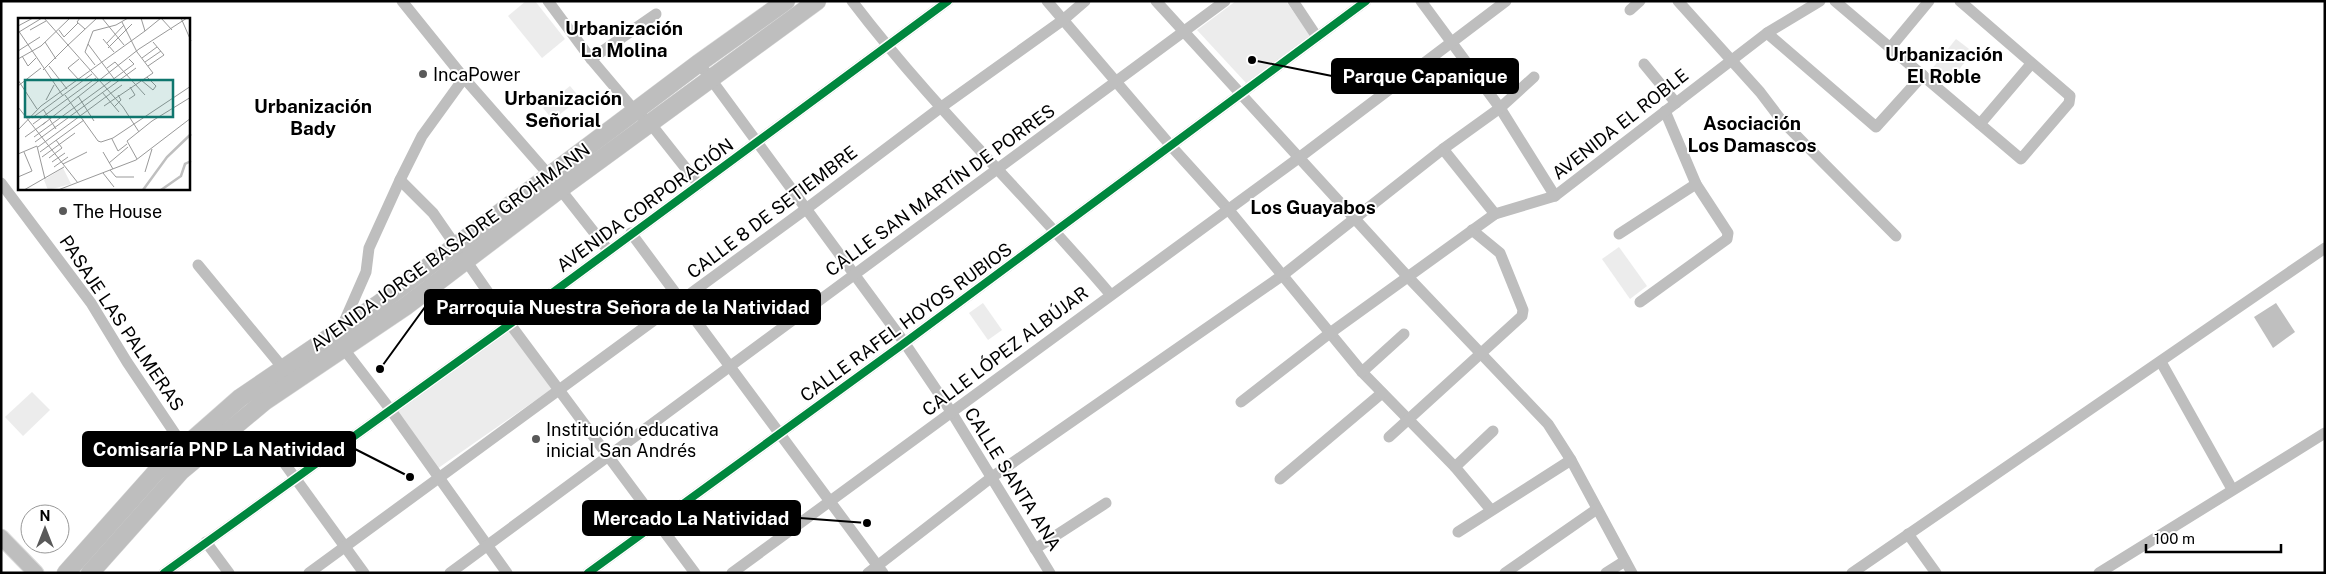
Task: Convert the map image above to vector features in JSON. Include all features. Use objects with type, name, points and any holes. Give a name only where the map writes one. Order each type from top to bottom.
[{"type":"highway","name":"AVENIDA JORGE BASADRE GROHMANN","points":[[66,573],[156,472],[188,453],[265,401],[339,338],[462,252],[555,182],[635,111],[786,1]]},
{"type":"highway","name":"AVENIDA JORGE BASADRE GROHMANN","points":[[555,182],[650,123],[817,1]]},
{"type":"highway","name":"AVENIDA JORGE BASADRE GROHMANN","points":[[90,573],[156,497],[188,453],[240,398],[283,368],[339,338]]},
{"type":"main road","points":[[1,537],[36,573]]},
{"type":"street","points":[[402,1],[464,78],[555,182],[608,250]]},
{"type":"street","points":[[563,1],[551,5],[591,59],[635,111],[650,123],[699,185]]},
{"type":"street","points":[[852,1],[886,46],[940,108],[998,169],[1110,294]]},
{"type":"street","name":"AVENIDA CORPORACIÓN","points":[[164,573],[510,324],[948,1]]},
{"type":"street","points":[[1047,1],[1171,146],[1228,209],[1362,372],[1455,467],[1491,510]]},
{"type":"street","name":"CALLE 8 DE SETIEMBRE","points":[[310,573],[806,209],[940,108],[1063,20],[1085,1]]},
{"type":"street","points":[[1156,1],[1408,277],[1548,424],[1571,460],[1632,573]]},
{"type":"street","name":"CALLE SAN MARTÍN DE PORRES","points":[[450,573],[1225,1]]},
{"type":"street","points":[[1293,1],[1317,38]]},
{"type":"street","name":"CALLE RAFEL HOYOS RUBIOS","points":[[588,573],[781,433],[1366,1]]},
{"type":"street","points":[[1421,1],[1500,108],[1555,196]]},
{"type":"street","name":"CALLE LÓPEZ ALBÚJAR","points":[[732,573],[952,413],[1110,294],[1300,157],[1506,1]]},
{"type":"street","points":[[1630,10],[1640,1]]},
{"type":"street","points":[[1678,1],[1760,92],[1782,121],[1896,236]]},
{"type":"street","name":"AVENIDA EL ROBLE","points":[[1241,402],[1330,333],[1494,214],[1555,196],[1767,33],[1820,1]]},
{"type":"street","points":[[1835,1],[2020,159],[2070,100],[2069,95],[1960,1]]},
{"type":"street","points":[[1890,48],[1929,1]]},
{"type":"street","points":[[591,59],[656,14]]},
{"type":"street","points":[[1767,33],[1876,127],[1922,75]]},
{"type":"street","name":"CALLE SANTA ANA","points":[[699,63],[904,342],[992,477],[1047,572]]},
{"type":"street","points":[[1644,64],[1676,103]]},
{"type":"street","points":[[1980,124],[2031,64]]},
{"type":"street","points":[[631,233],[781,433],[876,570],[992,477],[1283,275],[1354,217],[1500,108],[1534,77]]},
{"type":"street","points":[[464,78],[422,136],[400,180],[369,248],[366,272],[339,338],[507,573]]},
{"type":"street","points":[[1640,302],[1727,239],[1728,233],[1696,184],[1665,111]]},
{"type":"street","points":[[1443,149],[1494,214]]},
{"type":"street","points":[[400,180],[433,213],[462,252],[510,324],[695,573]]},
{"type":"street","name":"PASAJE LAS PALMERAS","points":[[1,183],[91,303],[188,453]]},
{"type":"street","points":[[1620,234],[1696,184]]},
{"type":"street","points":[[1389,437],[1521,318],[1523,310],[1500,253],[1472,230]]},
{"type":"street","points":[[1852,573],[2325,248]]},
{"type":"street","points":[[198,264],[283,368]]},
{"type":"street","points":[[1362,372],[1404,334]]},
{"type":"street","points":[[2161,362],[2232,489]]},
{"type":"street","points":[[1280,480],[1382,393]]},
{"type":"street","points":[[1455,467],[1493,432]]},
{"type":"street","points":[[2099,573],[2325,433]]},
{"type":"street","points":[[277,453],[364,573]]},
{"type":"street","points":[[1458,532],[1571,460]]},
{"type":"street","points":[[1035,550],[1106,503]]},
{"type":"street","points":[[1508,572],[1597,509]]},
{"type":"street","points":[[1908,534],[1936,573]]},
{"type":"street","points":[[206,542],[229,573]]},
{"type":"street","points":[[1606,573],[1625,561]]},
{"type":"shaded area","points":[[526,1],[535,1],[565,39],[542,58],[508,16]]},
{"type":"shaded area","points":[[1236,1],[1286,1],[1311,37],[1247,84],[1197,30]]},
{"type":"shaded area","points":[[1956,39],[1973,52],[1948,83],[1931,70]]},
{"type":"shaded area","points":[[570,86],[580,98],[553,120],[543,108]]},
{"type":"shaded area","points":[[1619,247],[1647,286],[1630,299],[1602,259]]},
{"type":"shaded area","points":[[983,303],[1002,330],[988,340],[969,313]]},
{"type":"shaded area","points":[[2276,303],[2295,332],[2273,348],[2254,317]]},
{"type":"shaded area","points":[[511,329],[553,388],[434,471],[394,413]]},
{"type":"shaded area","points":[[32,392],[50,410],[23,436],[5,417]]},
{"type":"cycle path","points":[[164,573],[510,324],[948,1]]},
{"type":"cycle path","points":[[588,573],[899,347],[1366,1]]},
{"type":"place","name":"Parque Capanique","points":[[1252,60]]},
{"type":"place","name":"IncaPower","points":[[423,74]]},
{"type":"place","name":"The House","points":[[63,211]]},
{"type":"place","name":"Parroquia Nuestra Señora de la Natividad","points":[[380,369]]},
{"type":"place","name":"Institución educativa inicial San Andrés","points":[[536,439]]},
{"type":"place","name":"Comisaría PNP La Natividad","points":[[410,477]]},
{"type":"place","name":"Mercado La Natividad","points":[[867,523]]},
{"type":"district","name":"Urbanización La Molina","points":[[624,39]]},
{"type":"district","name":"Urbanización El Roble","points":[[1944,65]]},
{"type":"district","name":"Urbanización Señorial","points":[[563,109]]},
{"type":"district","name":"Urbanización Bady","points":[[313,117]]},
{"type":"district","name":"Asociación Los Damascos","points":[[1752,134]]},
{"type":"district","name":"Los Guayabos","points":[[1313,207]]}]
